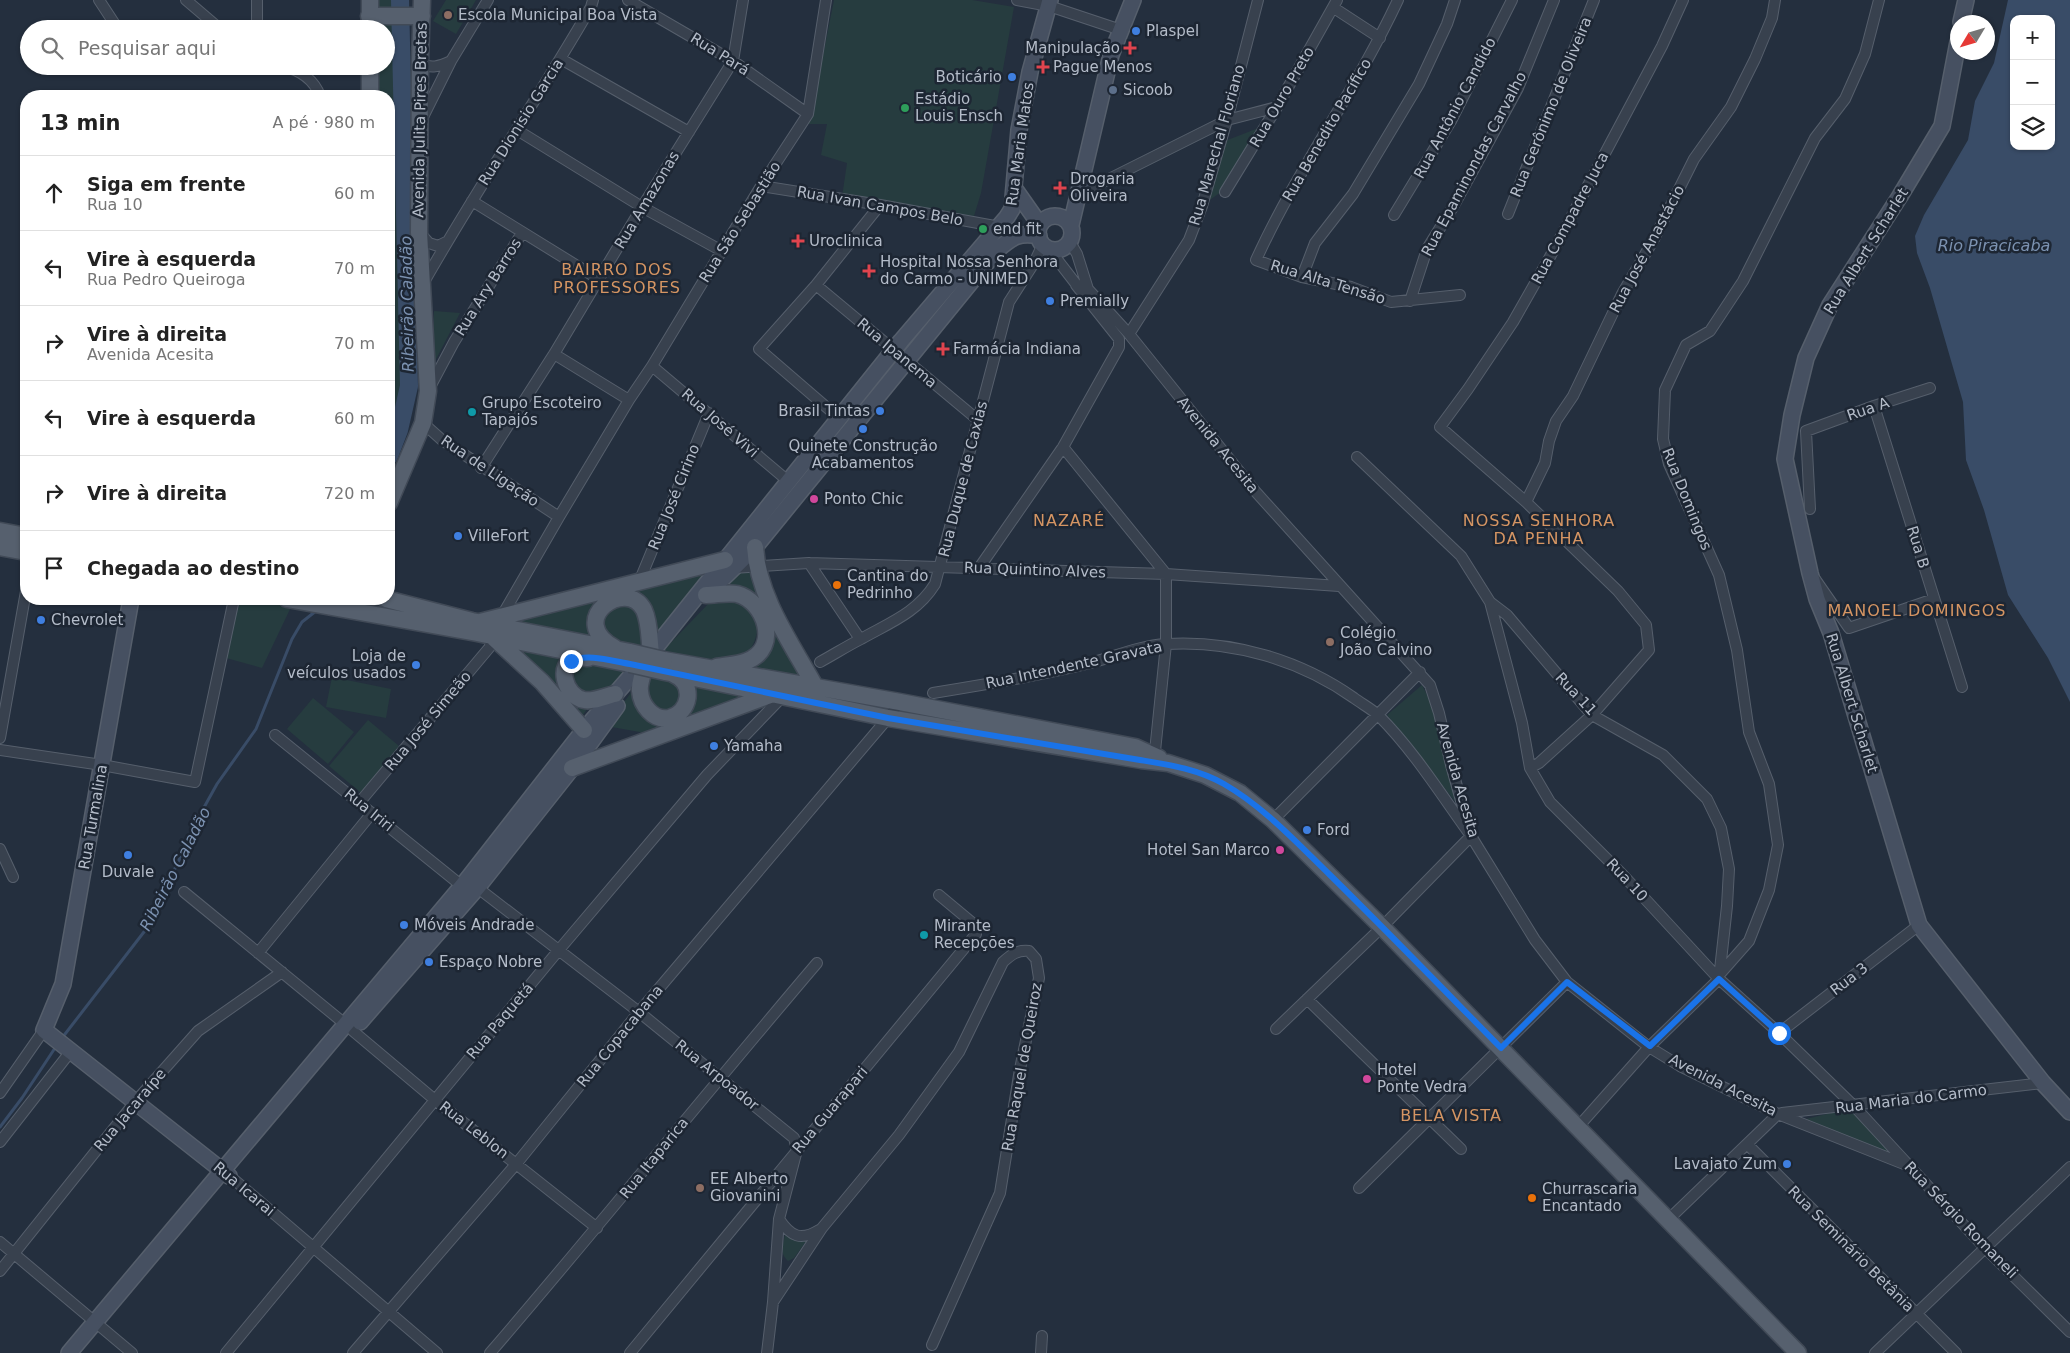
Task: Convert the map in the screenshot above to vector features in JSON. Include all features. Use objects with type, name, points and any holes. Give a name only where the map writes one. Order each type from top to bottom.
[{"type":"main road","points":[[498,627],[639,582],[728,564],[755,547],[997,250],[1017,235],[1027,234],[1043,239],[1062,249],[1070,242],[1073,235],[1071,226],[1077,196],[1111,55],[1133,0]]},
{"type":"main road","points":[[1963,15],[1966,0]]},
{"type":"main road","name":"Rua Maria Matos","points":[[728,564],[788,481],[894,350],[1000,227],[1012,209],[1019,130],[1030,72],[1049,3]]},
{"type":"main road","points":[[370,15],[388,16],[418,10]]},
{"type":"main road","name":"Avenida Julita Pires Bretas","points":[[395,489],[423,423],[428,391],[419,232],[420,62],[418,10]]},
{"type":"main road","name":"Rua Albert Scharlet","points":[[1955,60],[1942,126],[1900,196],[1830,305],[1806,358],[1792,416],[1785,459],[1817,599],[1831,633],[1919,925],[2043,1083],[2070,1112]]},
{"type":"main road","points":[[370,75],[370,90]]},
{"type":"main road","points":[[1014,188],[1043,239]]},
{"type":"main road","points":[[1043,239],[1048,218],[1053,216],[1064,217],[1071,226]]},
{"type":"main road","points":[[1000,227],[1043,239]]},
{"type":"main road","points":[[0,531],[20,535]]},
{"type":"main road","points":[[0,547],[20,551]]},
{"type":"main road","points":[[755,547],[756,567],[761,584],[816,688]]},
{"type":"main road","points":[[69,1353],[98,1325],[227,1174],[469,884],[572,768],[630,660],[706,595],[728,564]]},
{"type":"main road","points":[[469,884],[584,730],[615,694],[663,664],[728,564]]},
{"type":"main road","points":[[706,595],[738,595],[749,601],[764,619],[768,633],[764,644],[757,654],[747,661],[706,668]]},
{"type":"main road","points":[[625,597],[637,601],[643,610],[663,664],[680,677],[688,687],[689,694],[679,712],[669,718],[652,714],[642,701],[630,660],[600,639],[596,630],[596,615],[603,605],[613,599],[625,597]]},
{"type":"main road","points":[[395,601],[630,660]]},
{"type":"main road","name":"Rua Turmalina","points":[[45,1030],[63,984],[130,605]]},
{"type":"main road","points":[[360,606],[498,627],[593,658]]},
{"type":"main road","points":[[498,627],[584,730]]},
{"type":"main road","points":[[615,694],[584,700],[575,696],[566,686],[565,675],[571,661],[577,658],[593,658],[706,668],[900,702],[1135,747],[1159,760]]},
{"type":"main road","points":[[663,664],[778,695],[888,718],[1159,760],[1205,775],[1222,783],[1240,794],[1273,820],[1382,927],[1798,1353]]},
{"type":"main road","points":[[572,768],[778,695]]},
{"type":"main road","name":"Rua Icarai","points":[[45,1030],[227,1174]]},
{"type":"main road","points":[[80,1353],[98,1325]]},
{"type":"street","points":[[100,0],[112,20]]},
{"type":"street","points":[[186,0],[209,20]]},
{"type":"street","points":[[257,0],[257,20]]},
{"type":"street","points":[[420,123],[450,61],[488,0]]},
{"type":"street","name":"Rua Dionisio Garcia","points":[[422,285],[446,242],[561,59],[591,8],[593,0]]},
{"type":"street","name":"Rua Pará","points":[[628,0],[733,61],[808,114]]},
{"type":"street","name":"Rua Amazonas","points":[[481,468],[600,280],[642,206],[733,61],[743,0]]},
{"type":"street","name":"Rua São Sebastião","points":[[498,627],[559,517],[629,400],[652,366],[761,186],[808,114],[826,0]]},
{"type":"street","points":[[1016,0],[1049,3],[1121,30]]},
{"type":"street","name":"Rua Marechal Floriano","points":[[1129,334],[1189,240],[1202,206],[1227,120],[1258,0]]},
{"type":"street","name":"Rua Benedito Pacífico","points":[[1256,260],[1274,220],[1380,38],[1398,0]]},
{"type":"street","points":[[1302,276],[1314,243],[1353,194],[1419,84],[1447,24],[1455,0]]},
{"type":"street","name":"Rua Antônio Candido","points":[[1394,215],[1452,121],[1512,0]]},
{"type":"street","name":"Rua Epaminondas Carvalho","points":[[1410,301],[1427,249],[1453,207],[1518,88],[1554,0]]},
{"type":"street","name":"Rua Gerônimo de Oliveira","points":[[1508,214],[1594,0]]},
{"type":"street","name":"Rua Compadre Juca","points":[[1526,502],[1440,427],[1513,322],[1551,256],[1662,46],[1683,0]]},
{"type":"street","name":"Rua José Anastácio","points":[[1526,502],[1545,463],[1549,440],[1556,421],[1573,396],[1622,294],[1654,239],[1694,159],[1731,107],[1755,59],[1772,18],[1775,0]]},
{"type":"street","name":"Rua Domingos","points":[[1578,1127],[1650,1046],[1719,977],[1749,941],[1769,890],[1778,845],[1769,784],[1749,732],[1737,650],[1719,575],[1670,464],[1663,439],[1665,390],[1686,345],[1710,331],[1743,280],[1815,138],[1845,100],[1865,54],[1879,0]]},
{"type":"street","points":[[1335,4],[1380,38]]},
{"type":"street","name":"Rua Ouro Preto","points":[[1225,192],[1277,107],[1335,4]]},
{"type":"street","points":[[561,59],[689,132]]},
{"type":"street","points":[[420,62],[425,66],[432,67],[441,66],[450,61]]},
{"type":"street","points":[[303,75],[309,79],[316,90]]},
{"type":"street","points":[[1077,196],[1227,120],[1277,107]]},
{"type":"street","points":[[517,130],[642,206],[722,251]]},
{"type":"street","name":"Rua Ivan Campos Belo","points":[[761,186],[1000,227]]},
{"type":"street","points":[[472,200],[600,280]]},
{"type":"street","points":[[839,418],[759,349],[816,285],[880,205]]},
{"type":"street","points":[[419,232],[429,243],[438,246],[446,242]]},
{"type":"street","name":"Rua Ary Barros","points":[[428,391],[454,342],[522,233]]},
{"type":"street","name":"Avenida Acesita","points":[[1043,239],[1076,284],[1088,289],[1129,334],[1255,491],[1430,685],[1440,713],[1451,765],[1471,836],[1535,940],[1567,982],[1650,1046],[1680,1066],[1778,1114],[1909,1166]]},
{"type":"street","name":"Rua Duque de Caxias","points":[[820,662],[898,619],[926,598],[935,584],[941,568],[1009,302],[1034,263],[1043,239]]},
{"type":"street","name":"Avenida Acesita","points":[[1070,242],[1078,254],[1088,289]]},
{"type":"street","name":"Rua Alta Tensão","points":[[1256,260],[1302,276],[1351,287],[1391,302],[1460,295]]},
{"type":"street","points":[[979,568],[1062,447],[1119,347],[1119,338],[1076,284]]},
{"type":"street","name":"Rua Ipanema","points":[[816,285],[978,420]]},
{"type":"street","points":[[554,354],[629,400]]},
{"type":"street","name":"Rua José Vivi","points":[[652,366],[788,481]]},
{"type":"street","name":"Rua A","points":[[1810,509],[1806,431],[1930,388]]},
{"type":"street","name":"Rua B","points":[[1874,406],[1962,687]]},
{"type":"street","name":"Rua José Cirino","points":[[639,582],[709,413]]},
{"type":"street","name":"Rua de Ligação","points":[[423,423],[442,440],[481,468],[559,517]]},
{"type":"street","points":[[1062,447],[1166,574],[1166,644],[1159,760]]},
{"type":"street","name":"Rua 11","points":[[1357,457],[1460,556],[1490,602],[1507,615],[1592,715],[1663,755],[1707,799],[1721,828],[1729,869],[1719,977]]},
{"type":"street","points":[[1526,502],[1618,590],[1638,614],[1646,625],[1649,650],[1592,715],[1539,763],[1530,768]]},
{"type":"street","name":"Rua Quintino Alves","points":[[728,564],[756,567],[809,564],[1166,574],[1339,586]]},
{"type":"street","points":[[809,564],[860,639]]},
{"type":"street","points":[[1810,572],[1849,628],[1934,599]]},
{"type":"street","name":"Rua 10","points":[[1490,602],[1522,723],[1530,768],[1550,802],[1719,977],[1854,1106]]},
{"type":"street","points":[[0,738],[24,605]]},
{"type":"street","points":[[0,750],[102,765],[194,782],[233,605]]},
{"type":"street","name":"Rua José Simeão","points":[[359,803],[489,648],[498,627]]},
{"type":"street","name":"Rua Intendente Gravata","points":[[933,693],[1037,676],[1086,664],[1134,649],[1166,644],[1223,646],[1281,659],[1330,681],[1378,715],[1419,764],[1471,836]]},
{"type":"street","points":[[1273,820],[1420,672]]},
{"type":"street","name":"Rua Paquetá","points":[[226,1353],[558,951],[707,775],[778,695]]},
{"type":"street","name":"Rua Copacabana","points":[[353,1353],[517,1164],[639,1012],[900,702]]},
{"type":"street","name":"Rua Iriri","points":[[275,735],[372,813],[469,884]]},
{"type":"street","points":[[258,953],[372,813]]},
{"type":"street","points":[[1276,1029],[1382,927],[1471,836]]},
{"type":"street","points":[[0,849],[13,877]]},
{"type":"street","name":"Rua Arpoador","points":[[469,884],[639,1012],[720,1077],[794,1138],[797,1150]]},
{"type":"street","name":"Rua Leblon","points":[[184,892],[435,1100],[597,1228]]},
{"type":"street","name":"Rua Guarapari","points":[[630,1353],[976,934],[974,926],[939,895]]},
{"type":"street","name":"Rua 3","points":[[1779,1033],[1919,925]]},
{"type":"street","name":"Rua Raquel de Queiroz","points":[[774,1302],[822,1228],[899,1135],[959,1052],[1003,962],[1013,953],[1020,950],[1030,951],[1036,959],[1039,978],[1020,1069],[1000,1193],[932,1345]]},
{"type":"street","name":"Rua Itaparica","points":[[490,1353],[597,1228],[720,1077],[817,963]]},
{"type":"street","name":"Rua Jacaraípe","points":[[0,1271],[135,1102],[198,1031],[282,972]]},
{"type":"street","points":[[1359,1188],[1567,982]]},
{"type":"street","points":[[1307,999],[1461,1149]]},
{"type":"street","points":[[0,1092],[45,1030]]},
{"type":"street","points":[[0,1142],[69,1049]]},
{"type":"street","name":"Rua Maria do Carmo","points":[[1778,1114],[2043,1083]]},
{"type":"street","name":"Rua Sérgio Romaneli","points":[[1854,1106],[1986,1248],[2070,1332]]},
{"type":"street","points":[[1669,1220],[1778,1114]]},
{"type":"street","name":"Rua Seminário Betânia","points":[[1747,1144],[1956,1353]]},
{"type":"street","points":[[767,1353],[774,1302],[779,1219],[797,1150]]},
{"type":"street","points":[[1875,1353],[2070,1167]]},
{"type":"street","name":"Rua Icarai","points":[[227,1174],[437,1353]]},
{"type":"street","points":[[779,1219],[785,1228],[794,1235],[807,1237],[822,1228]]},
{"type":"street","points":[[0,1242],[132,1353]]},
{"type":"street","points":[[1041,1353],[1042,1336]]},
{"type":"green space","points":[[371,0],[405,0],[414,116],[414,389],[405,433],[395,462],[395,90],[373,90],[372,75],[395,75],[395,20],[371,20]]},
{"type":"green space","points":[[446,0],[476,0],[456,34],[433,21]]},
{"type":"green space","name":"Estádio Louis Ensch","points":[[834,0],[972,0],[1014,7],[981,193],[974,216],[842,197],[847,163],[821,155],[827,124],[808,124]]},
{"type":"green space","points":[[1261,127],[1221,192],[1200,207],[1220,143]]},
{"type":"green space","points":[[434,311],[460,313],[432,367]]},
{"type":"green space","points":[[717,564],[653,638],[655,618],[646,601],[599,601],[598,643],[503,620]]},
{"type":"green space","points":[[740,570],[754,570],[807,683],[739,669],[756,660],[764,621],[762,603],[757,596],[748,591],[728,587]]},
{"type":"green space","points":[[728,599],[746,607],[756,620],[756,636],[747,654],[725,661],[662,652],[709,603]]},
{"type":"green space","points":[[621,601],[638,608],[646,631],[639,649],[620,645],[600,624],[603,613]]},
{"type":"green space","points":[[240,605],[292,605],[262,668],[226,658],[237,608]]},
{"type":"green space","points":[[512,645],[569,655],[560,670],[590,705],[580,719]]},
{"type":"green space","points":[[579,663],[628,667],[610,688],[593,698],[572,687],[573,671]]},
{"type":"green space","points":[[649,670],[672,681],[681,694],[674,714],[652,711],[644,680]]},
{"type":"green space","points":[[332,677],[391,689],[386,718],[326,707]]},
{"type":"green space","points":[[1422,685],[1435,711],[1457,804],[1387,715]]},
{"type":"green space","points":[[692,686],[759,693],[651,734],[606,726],[633,690],[640,709],[688,714],[694,706]]},
{"type":"green space","points":[[313,698],[354,732],[328,764],[287,729]]},
{"type":"green space","points":[[368,720],[399,746],[361,793],[329,766]]},
{"type":"green space","points":[[1835,1112],[1855,1113],[1892,1154],[1806,1119]]},
{"type":"green space","points":[[785,1235],[807,1240],[794,1258],[788,1261],[783,1255]]},
{"type":"water","name":"Rio Piracicaba","points":[[2008,0],[2070,0],[2070,702],[2048,658],[2008,595],[1984,510],[1966,460],[1963,402],[1930,288],[1917,253],[1915,236],[1924,215],[1968,140],[1975,101],[1995,60]]},
{"type":"waterway","name":"Ribeirão Caladão","points":[[395,440],[409,386],[400,0]]},
{"type":"waterway","name":"Ribeirão Caladão","points":[[62,1038],[147,928],[202,811],[217,784],[256,729],[292,639],[302,622],[316,611]]},
{"type":"waterway","name":"Ribeirão Caladão","points":[[0,1127],[22,1098],[57,1045]]},
{"type":"place","name":"Escola Municipal Boa Vista","points":[[448,15]]},
{"type":"place","name":"Plaspel","points":[[1136,31]]},
{"type":"place","name":"Manipulação","points":[[1130,48]]},
{"type":"place","name":"Pague Menos","points":[[1043,67]]},
{"type":"place","name":"Boticário","points":[[1012,77]]},
{"type":"place","name":"Sicoob","points":[[1113,90]]},
{"type":"place","name":"Estádio Louis Ensch","points":[[905,108]]},
{"type":"place","name":"Drogaria Oliveira","points":[[1060,188]]},
{"type":"place","name":"end fit","points":[[983,229]]},
{"type":"place","name":"Uroclinica","points":[[798,241]]},
{"type":"place","name":"Hospital Nossa Senhora do Carmo - UNIMED","points":[[869,271]]},
{"type":"place","name":"Premially","points":[[1050,301]]},
{"type":"place","name":"Farmácia Indiana","points":[[943,349]]},
{"type":"place","name":"Brasil Tintas","points":[[880,411]]},
{"type":"place","name":"Grupo Escoteiro Tapajós","points":[[472,412]]},
{"type":"place","name":"Quinete Construção Acabamentos","points":[[863,429]]},
{"type":"place","name":"Ponto Chic","points":[[814,499]]},
{"type":"place","name":"VilleFort","points":[[458,536]]},
{"type":"place","name":"Cantina do Pedrinho","points":[[837,585]]},
{"type":"place","name":"Chevrolet","points":[[41,620]]},
{"type":"place","name":"Colégio João Calvino","points":[[1330,642]]},
{"type":"place","name":"Loja de veículos usados","points":[[416,665]]},
{"type":"place","name":"Yamaha","points":[[714,746]]},
{"type":"place","name":"Ford","points":[[1307,830]]},
{"type":"place","name":"Hotel San Marco","points":[[1280,850]]},
{"type":"place","name":"Duvale","points":[[128,855]]},
{"type":"place","name":"Móveis Andrade","points":[[404,925]]},
{"type":"place","name":"Mirante Recepções","points":[[924,935]]},
{"type":"place","name":"Espaço Nobre","points":[[429,962]]},
{"type":"place","name":"Hotel Ponte Vedra","points":[[1367,1079]]},
{"type":"place","name":"Lavajato Zum","points":[[1787,1164]]},
{"type":"place","name":"EE Alberto Giovanini","points":[[700,1188]]},
{"type":"place","name":"Churrascaria Encantado","points":[[1532,1198]]},
{"type":"district","name":"BAIRRO DOS PROFESSORES","points":[[617,278]]},
{"type":"district","name":"NAZARÉ","points":[[1069,520]]},
{"type":"district","name":"NOSSA SENHORA DA PENHA","points":[[1539,529]]},
{"type":"district","name":"MANOEL DOMINGOS","points":[[1917,610]]},
{"type":"district","name":"BELA VISTA","points":[[1451,1115]]},
{"type":"route","points":[[571,661],[577,658],[593,658],[630,664],[888,718],[1168,763],[1205,775],[1240,794],[1273,820],[1501,1048],[1567,982],[1650,1046],[1719,979],[1779,1033]]}]
